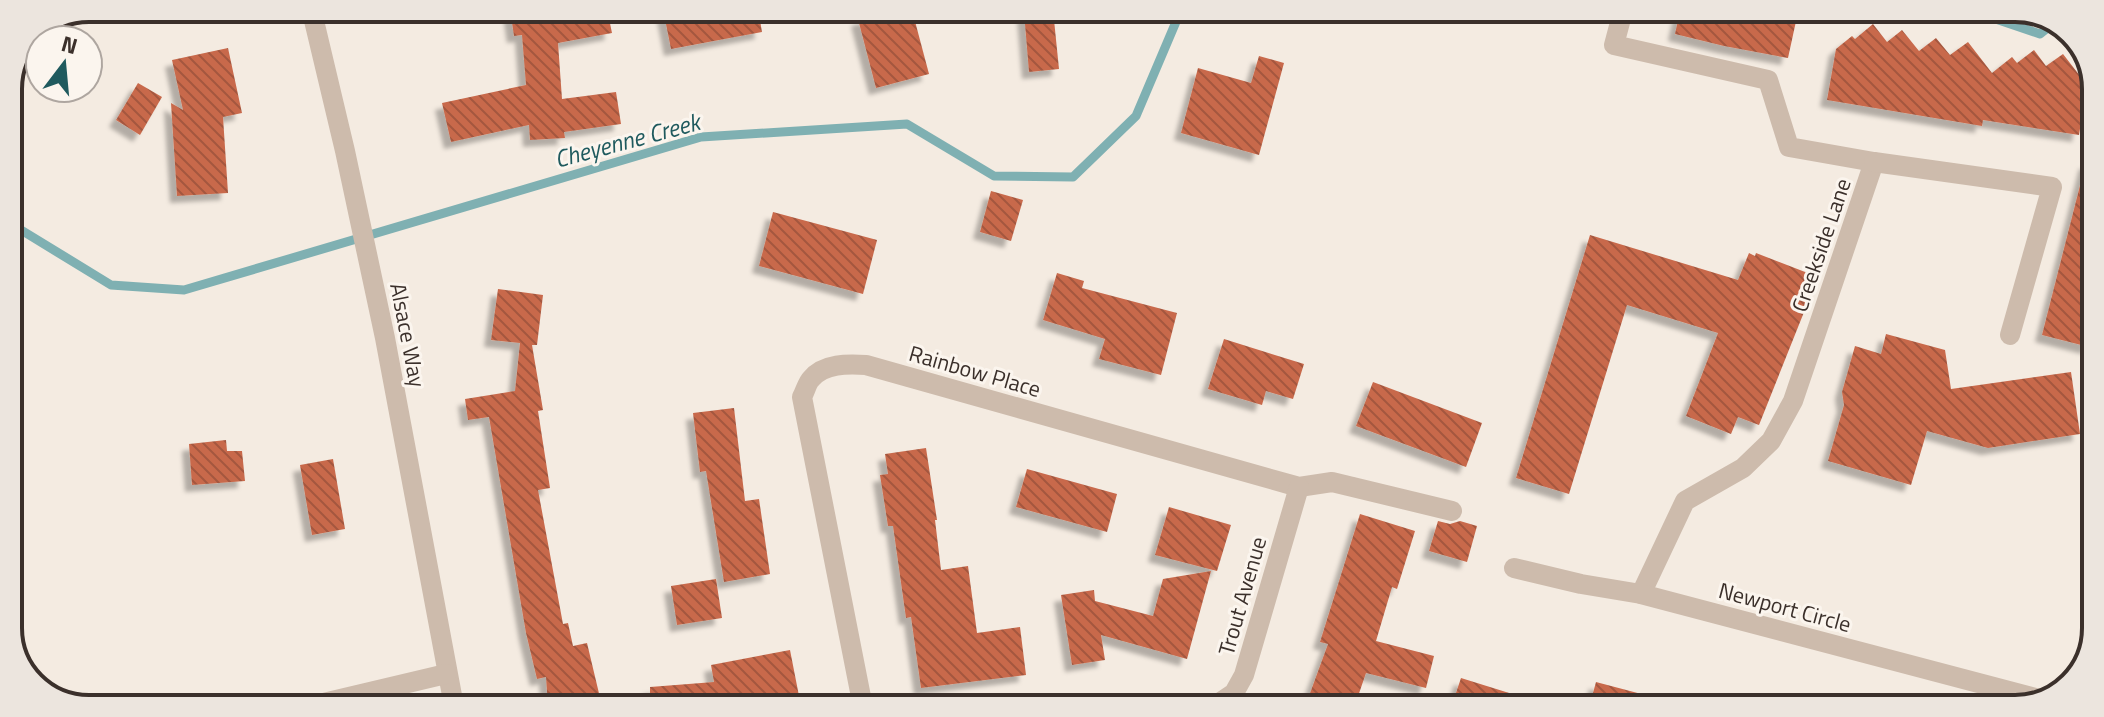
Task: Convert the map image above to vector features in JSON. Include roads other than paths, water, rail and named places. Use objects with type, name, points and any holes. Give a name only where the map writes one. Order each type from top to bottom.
[{"type":"street","name":"Alsace Way","points":[[314,22],[385,338],[451,695]]},
{"type":"street","name":"Creekside Lane","points":[[1620,22],[1614,45],[1768,80],[1789,147],[1874,162],[1793,401],[1771,441],[1743,468],[1685,501],[1641,594]]},
{"type":"street","points":[[1874,162],[2052,187],[2010,335]]},
{"type":"street","name":"Rainbow Place","points":[[861,695],[802,397],[810,379],[825,369],[844,364],[866,365],[1299,487],[1332,482],[1452,511]]},
{"type":"street","name":"Trout Avenue","points":[[1231,695],[1244,675],[1299,487]]},
{"type":"street","name":"Newport Circle","points":[[1514,568],[1641,594],[2022,694]]},
{"type":"street","points":[[357,695],[446,674]]},
{"type":"waterway","name":"Cheyenne Creek","points":[[22,231],[111,285],[184,290],[701,137],[907,124],[994,176],[1073,177],[1136,116],[1176,22]]},
{"type":"waterway","name":"Cheyenne Creek","points":[[2005,22],[2040,34],[2045,30]]}]
